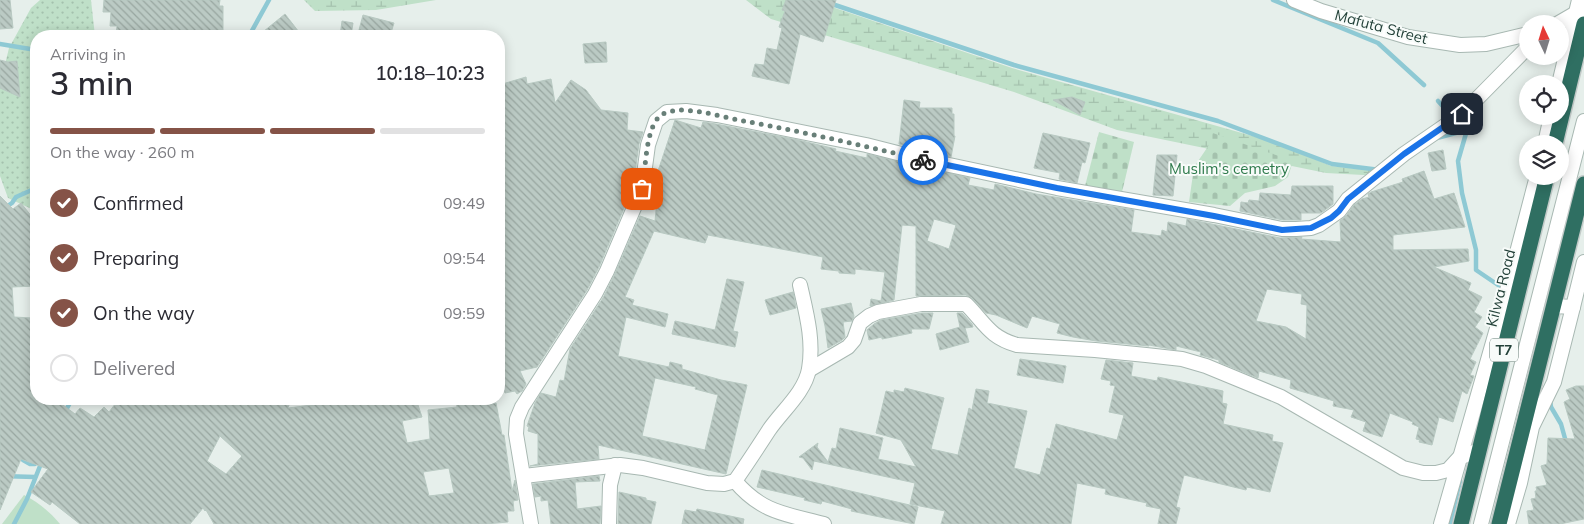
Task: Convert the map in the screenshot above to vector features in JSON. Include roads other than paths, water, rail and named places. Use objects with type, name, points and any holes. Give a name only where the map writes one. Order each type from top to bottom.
[{"type":"highway","points":[[1556,135],[1581,12]]},
{"type":"highway","name":"T7","points":[[1499,524],[1584,184]]},
{"type":"highway","name":"Kilwa Road","points":[[1461,524],[1544,185]]},
{"type":"street","name":"Mafuta Street","points":[[1294,0],[1321,11],[1408,37],[1460,45],[1486,44],[1519,36]]},
{"type":"street","points":[[1569,18],[1581,12]]},
{"type":"street","points":[[1561,75],[1581,12]]},
{"type":"street","points":[[531,524],[516,434],[517,419],[531,392],[595,294],[607,272],[642,189],[652,130],[656,121],[667,112],[686,111],[717,115],[851,142],[1057,188],[1282,230],[1311,228],[1339,211],[1348,199],[1404,154],[1462,114],[1519,57]]},
{"type":"street","points":[[1481,524],[1584,121]]},
{"type":"street","points":[[1441,524],[1498,325],[1535,185]]},
{"type":"street","points":[[1508,524],[1520,483],[1532,427],[1554,382],[1584,262]]},
{"type":"street","points":[[524,476],[615,465],[643,468],[707,483],[724,484],[735,481],[804,383],[809,370],[811,352],[810,331],[800,285]]},
{"type":"street","points":[[809,370],[848,347],[854,340],[860,323],[878,312],[921,304],[966,304],[992,334],[1017,345],[1146,355],[1182,359],[1206,366],[1280,397],[1403,468],[1436,474],[1448,470],[1460,458],[1479,450]]},
{"type":"street","points":[[1554,306],[1573,307]]},
{"type":"street","points":[[609,524],[610,485],[615,465]]},
{"type":"street","points":[[735,481],[756,502],[772,510],[824,524]]},
{"type":"waterway","points":[[252,30],[269,0]]},
{"type":"waterway","points":[[826,0],[835,5],[1014,65],[1218,121],[1332,164],[1380,170]]},
{"type":"waterway","points":[[1273,0],[1378,43],[1424,85]]},
{"type":"waterway","points":[[0,44],[30,49]]},
{"type":"waterway","points":[[1438,101],[1450,114]]},
{"type":"waterway","points":[[1437,138],[1467,130]]},
{"type":"waterway","points":[[1466,131],[1458,161],[1462,193],[1476,250],[1476,270],[1504,289]]},
{"type":"waterway","points":[[0,211],[12,203],[16,197],[30,191]]},
{"type":"waterway","points":[[1550,400],[1551,407],[1561,424],[1566,442]]},
{"type":"waterway","points":[[65,412],[69,405]]},
{"type":"waterway","points":[[24,455],[23,460],[30,464],[35,464],[39,460]]},
{"type":"waterway","points":[[14,524],[27,499],[42,461]]},
{"type":"waterway","points":[[0,476],[35,477]]},
{"type":"waterway","points":[[1450,524],[1460,481]]},
{"type":"park label","name":"Muslim's cemetry","points":[[1229,169]]}]
